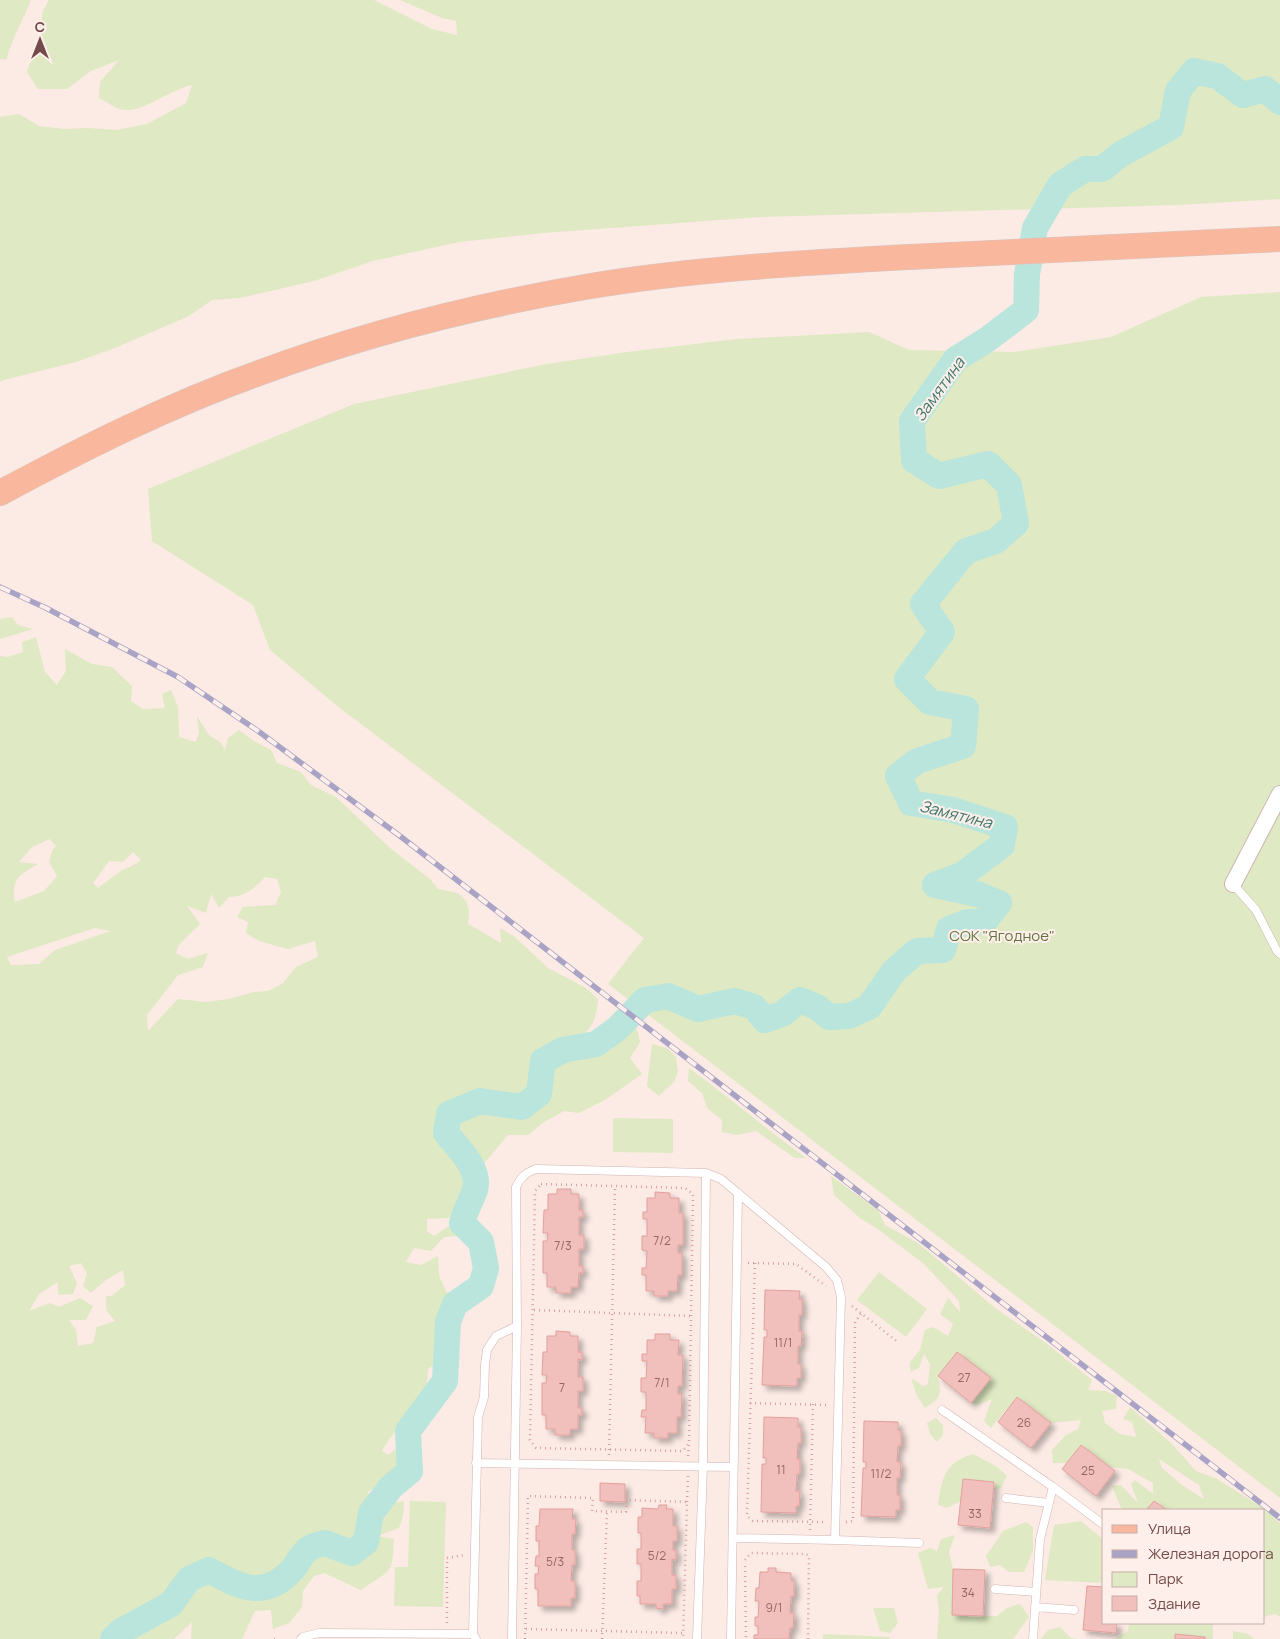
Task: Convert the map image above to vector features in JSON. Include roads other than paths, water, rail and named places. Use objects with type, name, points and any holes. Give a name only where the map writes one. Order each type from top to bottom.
[{"type":"main road","points":[[0,493],[85,448],[181,404],[258,373],[338,346],[417,323],[512,301],[588,287],[705,271],[817,262],[1280,239]]},
{"type":"street","points":[[1233,884],[1280,794]]},
{"type":"lane","points":[[1233,884],[1256,910],[1276,951],[1280,954]]},
{"type":"lane","points":[[512,1639],[517,1326],[516,1187],[520,1178],[527,1172],[536,1170],[706,1173],[721,1179],[826,1267],[837,1280],[841,1297],[835,1540]]},
{"type":"lane","points":[[697,1636],[703,1467],[706,1173]]},
{"type":"lane","points":[[731,1639],[738,1193]]},
{"type":"lane","points":[[301,1639],[319,1633],[475,1636],[476,1463],[478,1417],[484,1396],[485,1364],[487,1350],[496,1336],[517,1326]]},
{"type":"lane","points":[[942,1410],[1102,1524]]},
{"type":"lane","points":[[476,1463],[733,1467]]},
{"type":"lane","points":[[1033,1639],[1040,1539],[1053,1487]]},
{"type":"lane","points":[[1006,1498],[1049,1504]]},
{"type":"lane","points":[[733,1538],[919,1543]]},
{"type":"lane","points":[[995,1589],[1036,1592]]},
{"type":"lane","points":[[1035,1607],[1074,1610]]},
{"type":"waterway","name":"Замятина","points":[[113,1639],[120,1632],[171,1604],[189,1579],[209,1570],[242,1586],[263,1588],[283,1579],[305,1552],[313,1546],[325,1543],[352,1553],[366,1542],[371,1513],[391,1487],[410,1471],[408,1431],[445,1381],[448,1322],[455,1304],[481,1286],[486,1268],[481,1242],[462,1223],[475,1190],[476,1182],[472,1167],[446,1133],[449,1114],[480,1101],[522,1107],[539,1094],[543,1061],[563,1050],[596,1044],[618,1028],[645,1000],[668,996],[698,1009],[735,1001],[754,1007],[765,1020],[782,1014],[800,1000],[817,1007],[829,1017],[849,1016],[869,1007],[894,971],[917,951],[943,950],[949,929],[968,922],[984,922],[999,903],[977,894],[935,885],[962,875],[1002,845],[1005,827],[953,810],[911,803],[898,776],[917,761],[963,746],[966,709],[930,702],[907,679],[942,632],[923,604],[966,551],[996,541],[1016,523],[1009,485],[988,464],[939,476],[914,460],[912,421],[956,359],[988,339],[1026,310],[1027,274],[1035,228],[1060,185],[1085,169],[1102,169],[1121,154],[1171,127],[1178,91],[1194,71],[1217,76],[1243,95],[1265,89],[1280,102]]},
{"type":"railway","points":[[0,587],[46,608],[178,677],[258,731],[400,836],[1280,1518]]},
{"type":"park label","name":"СОК \"Ягодное\"","points":[[1002,935]]}]
